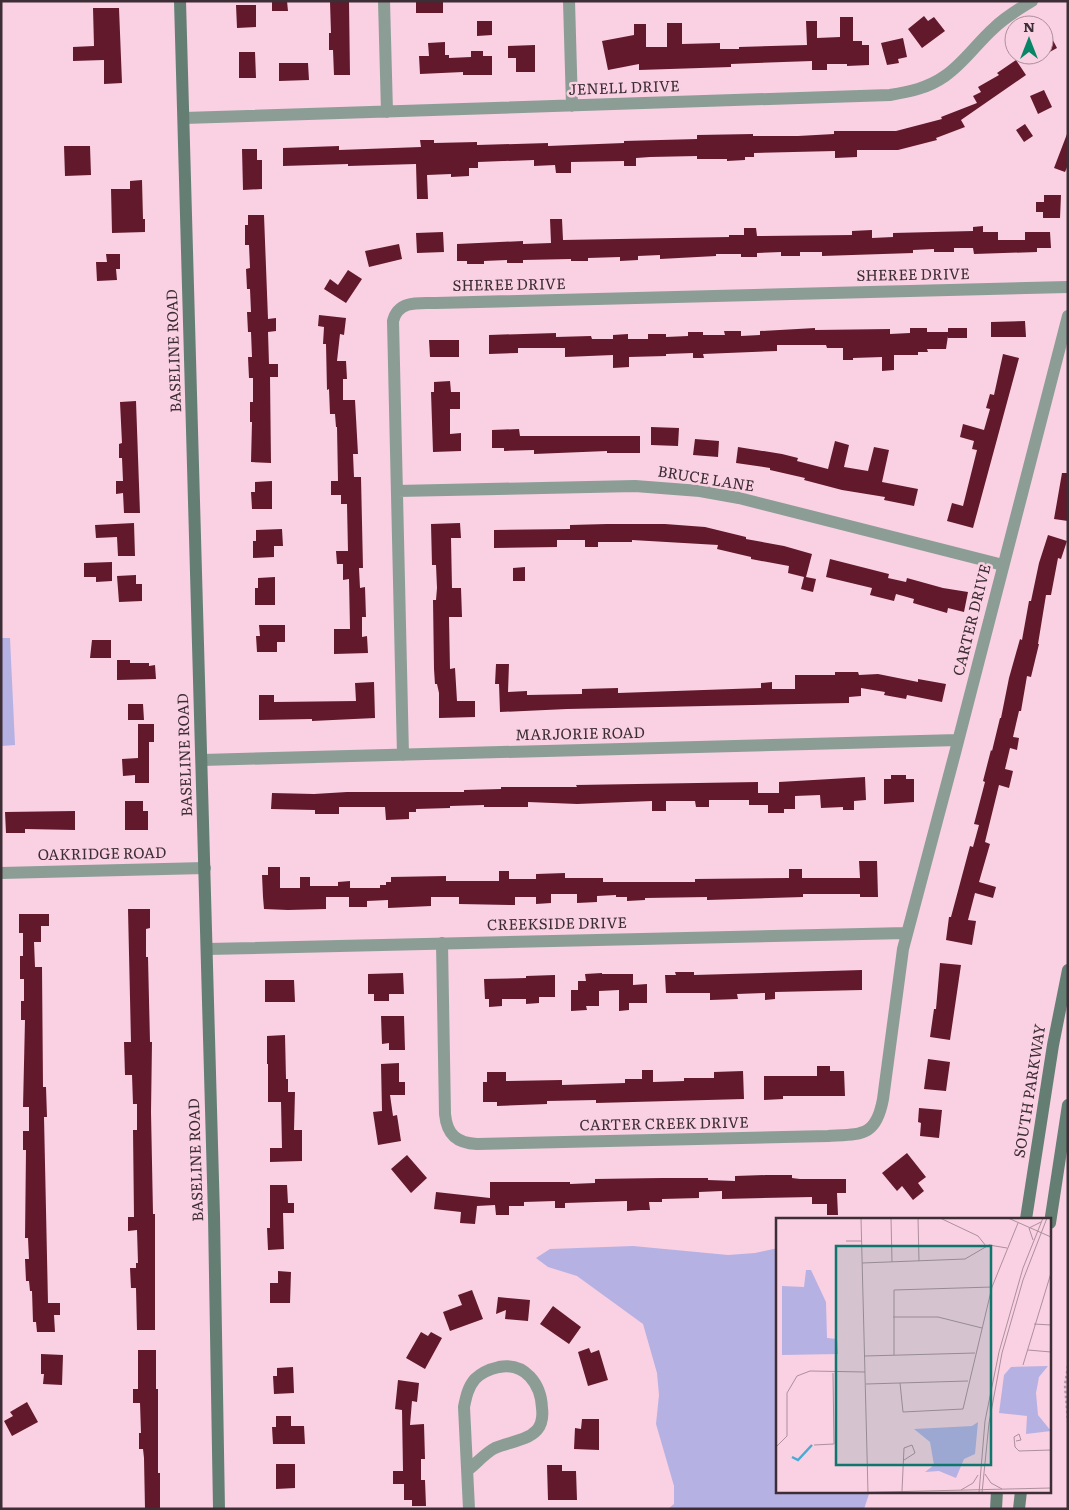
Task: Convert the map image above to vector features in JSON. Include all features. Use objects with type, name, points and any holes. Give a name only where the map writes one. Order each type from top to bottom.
[{"type":"street","name":"BASELINE ROAD","points":[[180,1],[217,1336],[219,1509]]},
{"type":"street","points":[[384,1],[387,112]]},
{"type":"street","points":[[569,1],[572,106]]},
{"type":"street","name":"JENELL DRIVE","points":[[184,118],[890,96],[924,87],[944,77],[959,65],[1003,20],[1031,1]]},
{"type":"street","name":"SHEREE DRIVE","points":[[403,755],[393,321],[396,312],[406,305],[436,303],[1068,287]]},
{"type":"street","name":"CARTER DRIVE","points":[[907,933],[1068,316]]},
{"type":"street","name":"BRUCE LANE","points":[[397,491],[635,486],[700,491],[739,498],[1003,565]]},
{"type":"street","name":"MARJORIE ROAD","points":[[202,760],[958,740]]},
{"type":"street","name":"OAKRIDGE ROAD","points":[[1,873],[204,868]]},
{"type":"street","name":"CREEKSIDE DRIVE","points":[[206,949],[907,933]]},
{"type":"street","name":"CARTER CREEK DRIVE","points":[[442,943],[446,1121],[451,1132],[458,1140],[467,1143],[487,1144],[828,1136],[863,1133],[875,1125],[882,1108],[899,968],[907,933]]},
{"type":"street","name":"SOUTH PARKWAY","points":[[1026,1218],[1053,1045],[1068,970]]},
{"type":"street","points":[[1051,1218],[1068,1104]]},
{"type":"street","points":[[468,1470],[494,1449],[536,1431],[541,1422],[542,1397],[531,1377],[523,1370],[506,1366],[483,1372],[474,1380],[467,1393],[464,1407],[469,1509]]},
{"type":"street","points":[[996,1509],[997,1492]]},
{"type":"street","points":[[1019,1509],[1020,1492]]},
{"type":"path","points":[[1068,1366],[1066,1385],[1068,1422]]},
{"type":"shaded area","points":[[1,638],[10,638],[15,745],[1,746]]},
{"type":"shaded area","points":[[633,1246],[728,1255],[755,1253],[776,1248],[776,1492],[870,1492],[864,1509],[668,1509],[674,1504],[674,1486],[656,1424],[659,1395],[657,1373],[643,1324],[577,1276],[548,1267],[536,1258],[550,1249]]},
{"type":"building","points":[[272,1],[287,1],[288,11],[272,11]]},
{"type":"building","points":[[416,1],[443,1],[443,13],[416,13]]},
{"type":"building","points":[[330,2],[349,2],[350,75],[334,75],[333,50],[329,50],[329,33],[331,33]]},
{"type":"building","points":[[236,5],[256,5],[256,27],[237,28]]},
{"type":"building","points":[[93,8],[119,8],[122,83],[104,84],[104,60],[73,61],[73,47],[94,46]]},
{"type":"building","points":[[924,16],[928,21],[934,17],[945,31],[922,48],[908,29]]},
{"type":"building","points":[[840,17],[853,17],[853,41],[862,41],[862,45],[869,45],[869,65],[847,66],[847,64],[827,64],[827,70],[812,70],[812,61],[731,64],[731,67],[639,70],[639,64],[608,70],[602,41],[634,35],[634,24],[646,24],[646,47],[667,47],[667,23],[682,23],[682,44],[720,43],[720,49],[807,45],[806,21],[817,21],[817,38],[840,37]]},
{"type":"building","points":[[477,21],[492,21],[492,35],[477,36]]},
{"type":"building","points":[[903,38],[907,57],[898,59],[899,63],[887,65],[881,43]]},
{"type":"building","points":[[445,42],[445,55],[449,55],[449,58],[471,57],[471,51],[483,51],[483,56],[492,56],[492,75],[463,75],[463,72],[420,74],[419,56],[429,56],[428,43]]},
{"type":"building","points":[[535,45],[535,72],[516,72],[516,58],[508,58],[508,46]]},
{"type":"building","points":[[239,52],[255,52],[256,78],[239,78]]},
{"type":"building","points":[[279,63],[308,63],[309,80],[279,81]]},
{"type":"building","points":[[1009,65],[1019,65],[1026,75],[961,120],[965,127],[936,138],[937,140],[898,150],[857,150],[857,157],[835,158],[835,151],[754,153],[754,157],[745,157],[745,160],[727,161],[727,159],[697,159],[697,156],[650,157],[636,158],[636,166],[624,166],[624,161],[571,162],[571,173],[556,173],[555,165],[534,166],[534,160],[478,162],[478,168],[469,168],[469,176],[451,177],[451,174],[427,175],[428,199],[417,199],[416,164],[283,166],[283,148],[339,146],[339,150],[421,147],[420,140],[434,140],[434,143],[477,142],[477,145],[548,143],[548,146],[697,139],[697,135],[753,134],[753,136],[798,136],[834,134],[834,131],[896,131],[942,119],[941,117],[977,103],[973,96],[981,92],[978,87],[999,75],[997,73]]},
{"type":"building","points":[[1044,90],[1052,107],[1038,114],[1030,96]]},
{"type":"building","points":[[1025,124],[1033,136],[1024,142],[1016,130]]},
{"type":"building","points":[[1067,134],[1068,165],[1065,172],[1054,168]]},
{"type":"building","points":[[64,146],[90,146],[91,175],[65,176]]},
{"type":"building","points":[[242,149],[257,149],[257,160],[262,160],[262,189],[243,190]]},
{"type":"building","points":[[142,180],[145,232],[112,233],[111,189],[130,189],[130,181]]},
{"type":"building","points":[[1044,195],[1061,195],[1060,218],[1043,218],[1043,212],[1036,212],[1036,202],[1044,202]]},
{"type":"building","points":[[248,215],[264,215],[268,319],[276,318],[276,331],[268,332],[269,364],[278,364],[278,377],[270,377],[271,463],[251,462],[252,422],[250,422],[250,402],[253,402],[253,378],[249,378],[248,357],[252,357],[251,332],[248,332],[247,312],[251,312],[250,289],[247,289],[246,269],[250,268],[249,245],[245,245],[245,225],[248,225]]},
{"type":"building","points":[[550,219],[562,219],[563,240],[729,237],[729,235],[744,235],[744,228],[756,228],[757,236],[852,235],[852,231],[872,230],[872,238],[893,237],[893,233],[973,231],[973,227],[983,226],[983,232],[998,232],[998,240],[1025,240],[1025,232],[1050,232],[1051,248],[1037,248],[1037,252],[974,254],[973,248],[954,248],[954,252],[934,252],[934,249],[913,250],[913,253],[822,256],[822,252],[800,252],[800,256],[781,256],[781,252],[757,253],[757,257],[741,257],[741,254],[716,254],[716,256],[660,259],[660,255],[638,256],[638,260],[620,261],[620,257],[588,258],[588,261],[571,261],[571,259],[523,260],[523,263],[507,263],[507,260],[484,261],[484,264],[467,264],[467,261],[457,261],[457,244],[523,241],[523,244],[551,243]]},
{"type":"building","points":[[443,232],[444,252],[417,253],[416,233]]},
{"type":"building","points":[[399,244],[402,259],[369,267],[365,251]]},
{"type":"building","points":[[106,254],[120,254],[120,269],[116,269],[117,280],[97,281],[96,262],[107,262]]},
{"type":"building","points":[[348,270],[362,279],[346,303],[324,289],[330,279],[338,285]]},
{"type":"building","points":[[319,315],[346,318],[344,335],[340,334],[337,361],[346,361],[347,379],[343,379],[343,400],[355,400],[358,454],[353,454],[354,477],[361,477],[363,568],[359,568],[360,588],[365,587],[366,617],[362,617],[362,637],[367,636],[368,653],[334,654],[334,629],[350,629],[349,579],[343,580],[343,564],[337,564],[336,551],[348,551],[347,504],[341,504],[341,495],[331,495],[331,481],[338,481],[337,427],[335,414],[330,414],[329,389],[327,390],[326,344],[323,344],[324,327],[318,326]]},
{"type":"building","points":[[1025,321],[1026,337],[991,337],[991,322]]},
{"type":"building","points":[[815,328],[815,330],[890,329],[890,334],[910,333],[910,328],[927,328],[927,332],[948,332],[948,328],[967,328],[967,338],[948,338],[948,336],[946,349],[927,349],[928,352],[918,352],[918,355],[894,355],[894,370],[882,371],[882,357],[843,360],[843,348],[827,348],[826,345],[777,345],[777,351],[703,354],[704,358],[693,358],[693,353],[629,357],[629,367],[613,368],[613,355],[565,357],[565,348],[518,348],[518,353],[489,354],[489,335],[556,333],[556,337],[591,336],[592,339],[613,339],[613,335],[628,334],[628,339],[648,339],[648,334],[666,334],[666,337],[688,336],[688,332],[703,332],[703,335],[725,335],[724,331],[741,331],[741,336],[760,335],[760,331]]},
{"type":"building","points":[[429,340],[459,340],[459,357],[430,357]]},
{"type":"building","points":[[1003,354],[1019,358],[973,528],[947,521],[952,503],[963,506],[977,450],[972,449],[974,441],[960,437],[963,424],[984,430],[990,409],[986,408],[990,394],[994,395]]},
{"type":"building","points":[[450,381],[451,392],[460,392],[460,409],[450,409],[450,434],[461,433],[461,451],[433,452],[431,392],[434,392],[434,382]]},
{"type":"building","points":[[136,401],[140,513],[124,513],[123,493],[116,494],[116,481],[123,481],[122,458],[119,458],[119,444],[122,443],[120,402]]},
{"type":"building","points":[[651,427],[679,428],[678,446],[651,445]]},
{"type":"building","points":[[519,429],[520,436],[640,436],[640,453],[607,453],[607,451],[534,454],[534,450],[504,451],[504,448],[492,448],[492,430]]},
{"type":"building","points":[[695,439],[719,441],[718,457],[693,455]]},
{"type":"building","points":[[835,441],[849,445],[844,467],[868,471],[874,447],[889,450],[882,482],[918,489],[914,506],[884,500],[885,497],[842,490],[804,480],[805,478],[770,470],[770,468],[736,463],[738,447],[782,454],[798,458],[797,461],[828,469]]},
{"type":"building","points":[[1062,473],[1068,473],[1068,521],[1054,519]]},
{"type":"building","points":[[272,481],[272,509],[252,509],[251,492],[255,492],[255,482]]},
{"type":"building","points":[[134,523],[135,556],[118,556],[117,537],[96,538],[95,525]]},
{"type":"building","points":[[460,523],[461,538],[451,538],[452,588],[461,588],[462,617],[449,617],[450,669],[455,668],[457,701],[475,701],[475,717],[439,718],[439,693],[437,684],[435,684],[434,669],[433,600],[436,600],[437,588],[436,565],[432,565],[431,524]]},
{"type":"building","points":[[665,524],[705,527],[746,537],[746,539],[784,546],[812,554],[806,577],[816,579],[813,592],[801,589],[804,577],[788,573],[789,566],[751,559],[751,557],[717,549],[718,545],[632,540],[632,542],[598,542],[598,547],[585,547],[585,540],[557,540],[557,547],[494,548],[494,530],[570,529],[570,525]]},
{"type":"building","points":[[282,529],[283,546],[274,546],[274,557],[253,558],[253,541],[256,541],[256,530]]},
{"type":"building","points":[[1048,535],[1067,541],[1061,559],[1058,558],[1051,595],[1046,595],[1039,644],[1031,677],[1027,676],[1021,711],[1019,711],[1013,737],[1019,738],[1017,750],[1010,748],[1005,769],[1013,771],[1009,788],[999,785],[985,842],[990,844],[979,882],[996,887],[993,898],[975,893],[968,920],[976,921],[972,945],[946,940],[949,917],[951,917],[970,846],[973,847],[979,825],[974,824],[985,782],[983,781],[1001,718],[1009,678],[1020,639],[1022,640],[1029,601],[1031,601],[1039,563]]},
{"type":"building","points":[[830,559],[889,574],[888,578],[906,582],[907,578],[943,588],[968,592],[964,612],[948,608],[947,613],[913,603],[914,599],[896,594],[894,601],[870,595],[872,588],[826,577]]},
{"type":"building","points":[[112,562],[112,581],[96,582],[96,577],[84,577],[84,563]]},
{"type":"building","points":[[525,567],[525,581],[513,581],[513,568]]},
{"type":"building","points":[[136,575],[136,584],[142,584],[142,601],[119,602],[117,576]]},
{"type":"building","points":[[275,577],[275,605],[255,605],[255,588],[258,588],[258,578]]},
{"type":"building","points":[[259,625],[285,625],[285,642],[277,642],[277,652],[257,652],[256,636],[260,636]]},
{"type":"building","points":[[92,640],[111,640],[111,658],[90,658]]},
{"type":"building","points":[[117,660],[130,660],[130,663],[149,663],[149,666],[155,665],[156,679],[117,680]]},
{"type":"building","points":[[496,664],[509,664],[508,692],[527,691],[527,695],[582,694],[582,689],[618,688],[618,693],[761,688],[761,683],[772,682],[772,689],[795,689],[795,675],[835,675],[835,672],[858,672],[859,675],[878,674],[918,682],[918,679],[946,684],[942,702],[907,695],[906,699],[884,695],[885,692],[861,688],[861,696],[849,697],[849,703],[500,712],[499,684],[495,684]]},
{"type":"building","points":[[374,682],[375,718],[312,721],[312,719],[259,720],[259,695],[274,695],[274,702],[356,701],[355,683]]},
{"type":"building","points":[[128,704],[143,704],[144,720],[128,720]]},
{"type":"building","points":[[138,724],[154,724],[154,742],[149,742],[149,783],[135,783],[135,775],[123,776],[122,759],[138,758]]},
{"type":"building","points":[[891,775],[906,775],[906,779],[914,779],[914,802],[884,804],[884,779],[891,779]]},
{"type":"building","points":[[865,777],[866,800],[854,801],[854,810],[843,810],[843,807],[821,808],[820,795],[795,796],[795,809],[784,809],[784,813],[768,813],[768,805],[749,805],[749,800],[709,800],[709,807],[696,807],[695,801],[666,801],[666,811],[652,811],[652,801],[577,804],[528,802],[528,807],[450,806],[450,808],[416,809],[416,812],[409,812],[409,819],[386,820],[385,807],[339,807],[339,814],[315,814],[315,810],[271,809],[272,793],[464,792],[464,790],[501,789],[501,787],[758,782],[758,793],[779,793],[779,782]]},
{"type":"building","points":[[125,801],[143,801],[143,811],[148,811],[148,830],[125,830]]},
{"type":"building","points":[[75,811],[75,830],[25,829],[25,833],[6,833],[5,812]]},
{"type":"building","points":[[859,861],[877,861],[878,897],[860,897],[860,894],[803,894],[803,897],[707,900],[707,897],[645,898],[645,900],[627,901],[627,897],[616,897],[616,895],[597,896],[597,902],[577,903],[577,894],[551,894],[551,903],[536,904],[536,897],[515,897],[515,905],[459,904],[459,897],[431,897],[431,906],[388,908],[388,900],[367,901],[367,907],[349,907],[349,897],[326,897],[326,909],[288,910],[264,909],[262,875],[268,875],[268,867],[280,867],[280,888],[300,888],[300,877],[310,877],[310,886],[338,886],[338,882],[350,881],[350,888],[380,888],[380,885],[386,885],[386,882],[391,882],[391,877],[446,876],[446,881],[499,881],[499,871],[509,871],[509,879],[536,879],[536,874],[565,873],[565,878],[603,878],[603,882],[695,882],[695,879],[789,878],[789,869],[802,869],[802,878],[860,878]]},
{"type":"building","points":[[128,909],[150,909],[150,928],[146,929],[146,957],[148,957],[150,1042],[152,1042],[151,1112],[153,1214],[155,1214],[155,1330],[137,1330],[136,1288],[131,1288],[130,1268],[136,1268],[136,1263],[138,1263],[137,1230],[128,1231],[128,1217],[134,1217],[133,1130],[137,1130],[137,1104],[133,1104],[132,1075],[125,1075],[124,1042],[131,1042]]},
{"type":"building","points":[[19,914],[49,914],[49,926],[41,926],[41,942],[34,942],[35,967],[42,967],[43,1087],[46,1087],[47,1117],[44,1117],[48,1303],[60,1303],[60,1315],[54,1315],[55,1332],[37,1332],[36,1322],[33,1322],[32,1291],[30,1291],[29,1281],[26,1281],[25,1259],[29,1259],[28,1238],[25,1238],[26,1150],[23,1150],[23,1131],[29,1131],[29,1107],[23,1107],[25,1020],[21,1020],[21,1001],[24,1001],[24,979],[20,979],[23,933],[19,933]]},
{"type":"building","points":[[940,963],[961,965],[950,1040],[930,1037],[934,1009],[936,1009]]},
{"type":"building","points":[[862,970],[862,990],[775,992],[775,999],[765,1000],[765,993],[737,994],[738,999],[710,1000],[710,993],[666,993],[665,975],[676,975],[675,972],[694,972],[694,975]]},
{"type":"building","points":[[403,973],[404,994],[389,994],[389,1001],[374,1001],[374,994],[368,994],[368,974]]},
{"type":"building","points":[[585,974],[633,974],[633,985],[647,984],[647,1003],[629,1003],[629,1010],[619,1011],[619,990],[599,991],[599,1006],[586,1006],[587,1010],[571,1011],[571,990],[578,990],[578,981],[586,981]]},
{"type":"building","points":[[555,975],[555,997],[539,997],[539,1003],[526,1004],[526,999],[502,999],[502,1006],[489,1007],[489,999],[485,999],[484,979]]},
{"type":"building","points":[[265,980],[294,980],[295,1002],[265,1002]]},
{"type":"building","points":[[381,1016],[404,1016],[405,1050],[389,1050],[389,1043],[382,1044]]},
{"type":"building","points":[[285,1035],[286,1079],[288,1079],[288,1092],[295,1092],[294,1130],[302,1130],[302,1161],[270,1162],[270,1148],[282,1148],[281,1102],[268,1102],[267,1036]]},
{"type":"building","points":[[928,1059],[950,1062],[946,1091],[924,1089]]},
{"type":"building","points":[[399,1063],[399,1082],[405,1082],[405,1095],[390,1095],[393,1116],[397,1115],[401,1141],[378,1145],[373,1112],[382,1111],[381,1064]]},
{"type":"building","points":[[817,1066],[830,1066],[830,1071],[844,1071],[845,1096],[783,1096],[783,1099],[764,1100],[764,1076],[817,1076]]},
{"type":"building","points":[[642,1070],[653,1070],[653,1082],[684,1081],[684,1078],[714,1078],[714,1072],[743,1071],[744,1099],[596,1103],[596,1100],[547,1101],[547,1104],[497,1106],[497,1102],[483,1102],[483,1082],[487,1082],[487,1072],[506,1072],[506,1081],[562,1080],[562,1085],[625,1083],[625,1079],[642,1079]]},
{"type":"building","points":[[919,1108],[942,1110],[939,1138],[920,1136]]},
{"type":"building","points":[[907,1153],[926,1177],[918,1183],[924,1191],[913,1200],[902,1186],[897,1191],[882,1173]]},
{"type":"building","points":[[407,1155],[427,1178],[411,1193],[391,1169]]},
{"type":"building","points":[[792,1175],[792,1178],[800,1179],[846,1179],[846,1193],[837,1193],[838,1215],[827,1215],[827,1204],[812,1204],[812,1197],[722,1199],[722,1191],[699,1192],[699,1198],[662,1199],[662,1202],[649,1202],[650,1210],[627,1211],[627,1201],[565,1203],[565,1208],[555,1208],[555,1201],[524,1202],[524,1206],[509,1206],[509,1215],[496,1215],[495,1205],[477,1206],[475,1224],[460,1223],[461,1212],[434,1209],[436,1192],[490,1198],[490,1182],[570,1182],[570,1184],[595,1183],[595,1179],[662,1178],[708,1178],[708,1180],[735,1181],[735,1176]]},
{"type":"building","points":[[270,1185],[287,1185],[288,1203],[294,1203],[294,1213],[283,1213],[284,1249],[268,1250],[267,1228],[270,1228]]},
{"type":"building","points":[[278,1271],[291,1272],[290,1303],[270,1303],[270,1283],[278,1283]]},
{"type":"building","points":[[472,1290],[483,1319],[450,1331],[443,1312],[462,1305],[458,1295]]},
{"type":"building","points":[[498,1297],[530,1300],[528,1321],[505,1319],[506,1310],[496,1314]]},
{"type":"building","points":[[553,1306],[581,1327],[569,1344],[540,1324]]},
{"type":"building","points":[[421,1332],[428,1336],[431,1332],[442,1338],[425,1369],[406,1358]]},
{"type":"building","points":[[589,1348],[591,1353],[599,1350],[608,1380],[588,1386],[578,1352]]},
{"type":"building","points":[[138,1350],[156,1350],[160,1509],[145,1509],[144,1458],[143,1449],[139,1449],[139,1433],[141,1433],[140,1403],[133,1403],[133,1389],[138,1389]]},
{"type":"building","points":[[41,1354],[63,1355],[62,1385],[43,1384],[44,1374],[41,1374]]},
{"type":"building","points":[[293,1367],[294,1393],[274,1394],[273,1376],[277,1376],[277,1368]]},
{"type":"building","points":[[398,1380],[419,1383],[417,1402],[412,1401],[410,1425],[424,1424],[425,1459],[421,1459],[421,1480],[425,1480],[426,1506],[412,1506],[412,1500],[404,1500],[404,1484],[393,1484],[393,1471],[403,1471],[402,1410],[395,1409]]},
{"type":"building","points":[[27,1402],[38,1422],[12,1436],[4,1421],[13,1416],[10,1412]]},
{"type":"building","points":[[276,1416],[291,1416],[291,1426],[304,1426],[305,1444],[273,1444],[272,1427],[276,1427]]},
{"type":"building","points":[[582,1419],[599,1419],[599,1450],[574,1449],[575,1428],[581,1429]]},
{"type":"building","points":[[276,1464],[295,1464],[295,1488],[276,1489]]},
{"type":"building","points":[[547,1465],[562,1465],[562,1471],[576,1471],[577,1500],[548,1500]]}]
